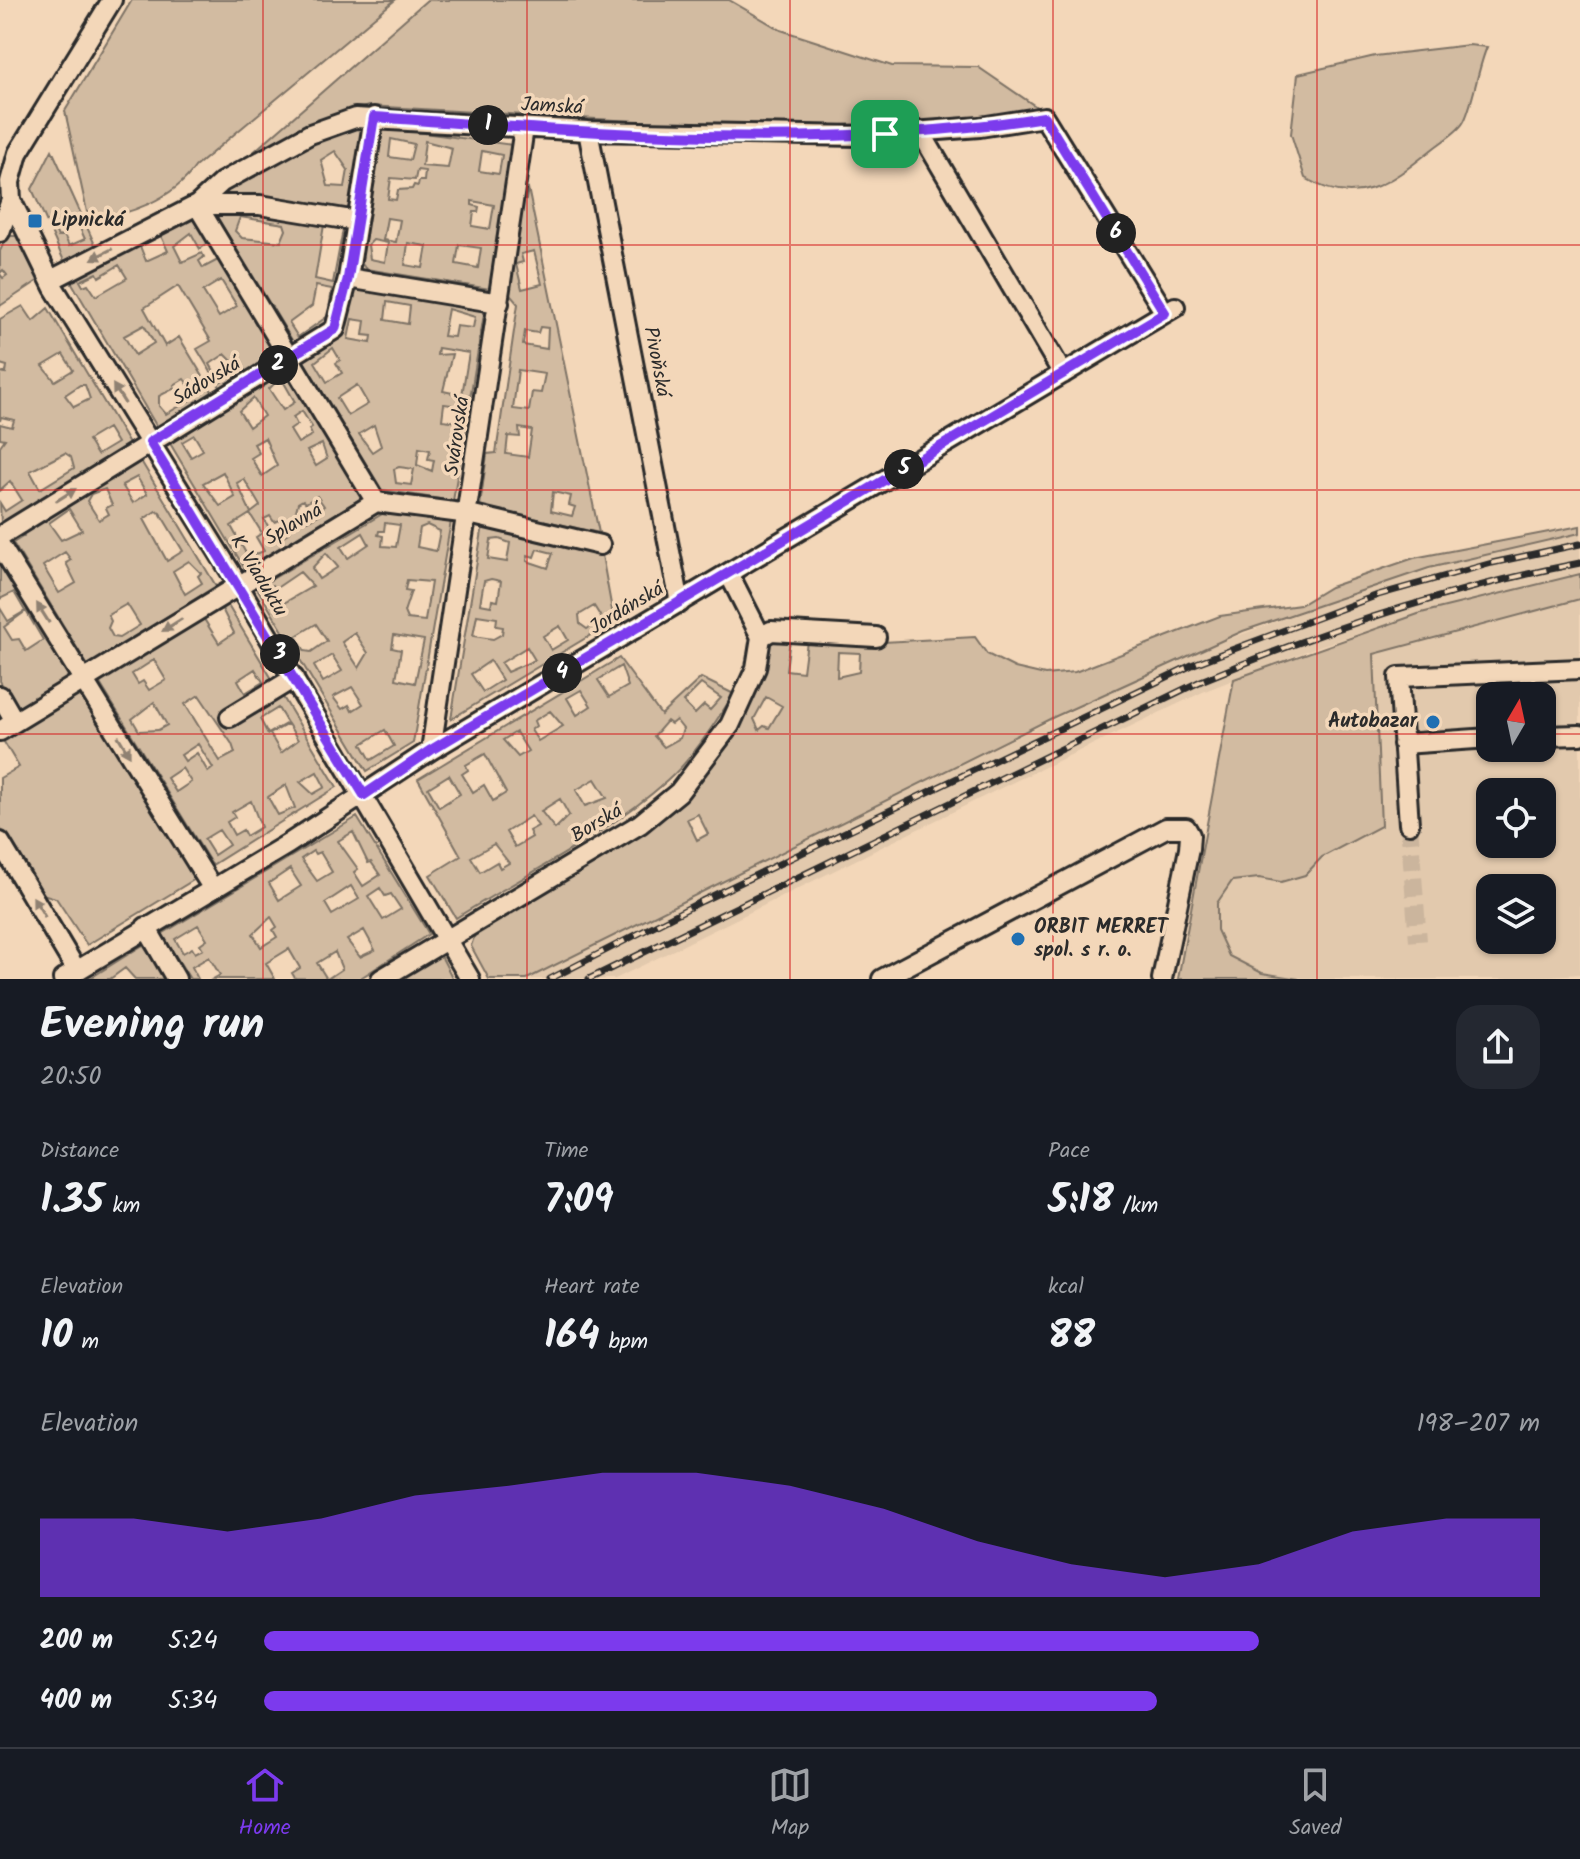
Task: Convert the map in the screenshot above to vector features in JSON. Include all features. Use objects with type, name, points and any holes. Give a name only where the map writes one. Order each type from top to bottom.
[{"type":"street","points":[[0,232],[11,200],[10,182],[18,153],[112,0]]},
{"type":"street","name":"Sádovská","points":[[0,536],[335,329],[348,278],[374,117]]},
{"type":"street","name":"Jamská","points":[[51,280],[197,205],[222,182],[310,134],[355,118],[588,131],[859,136],[1044,117],[1170,310]]},
{"type":"street","name":"Svárovská","points":[[431,750],[469,514],[524,128]]},
{"type":"street","name":"Pivoňská","points":[[588,131],[680,603]]},
{"type":"street","points":[[920,131],[1063,374]]},
{"type":"street","name":"K Viaduktu","points":[[11,200],[51,280],[238,584],[470,979]]},
{"type":"street","points":[[197,205],[260,205],[357,221]]},
{"type":"street","points":[[197,205],[376,502],[469,514],[600,545]]},
{"type":"street","points":[[348,278],[499,303]]},
{"type":"street","name":"Jordánská","points":[[70,975],[364,795],[431,750],[1170,310]]},
{"type":"street","name":"Splavná","points":[[8,727],[376,502]]},
{"type":"street","points":[[0,545],[213,889]]},
{"type":"street","points":[[729,574],[761,637],[771,631],[876,637]]},
{"type":"street","name":"Borská","points":[[381,979],[640,824],[679,792],[730,725],[756,668],[761,637]]},
{"type":"street","points":[[1409,824],[1399,677],[1580,669]]},
{"type":"street","points":[[230,717],[294,678]]},
{"type":"street","points":[[0,696],[8,727]]},
{"type":"street","points":[[1556,736],[1580,735]]},
{"type":"street","points":[[1403,744],[1476,739]]},
{"type":"street","points":[[882,979],[1166,828],[1186,828],[1190,835],[1189,849],[1162,979]]},
{"type":"street","points":[[2,849],[70,975]]},
{"type":"street","points":[[146,927],[176,979]]},
{"type":"shaded area","points":[[132,0],[395,0],[195,167],[174,189],[133,210],[89,221],[65,111]]},
{"type":"shaded area","points":[[427,0],[729,0],[781,30],[892,66],[978,67],[1038,108],[972,118],[805,127],[368,106],[304,129],[242,162]]},
{"type":"shaded area","points":[[1469,45],[1487,47],[1466,117],[1452,134],[1400,174],[1371,188],[1340,192],[1305,178],[1291,134],[1298,74],[1375,56]]},
{"type":"shaded area","points":[[363,124],[353,203],[344,212],[223,198],[221,189],[316,137]],"holes":[[[335,151],[348,170],[345,187],[328,186],[321,160]]]},
{"type":"shaded area","points":[[379,127],[513,145],[490,289],[366,269],[359,261]],"holes":[[[391,139],[414,144],[410,160],[389,157]],[[425,141],[452,148],[448,168],[422,166]],[[482,151],[502,155],[499,174],[479,171]],[[417,170],[425,171],[424,181],[419,181],[418,186],[414,185],[412,189],[398,190],[396,200],[388,199],[391,178],[415,180]],[[472,201],[494,205],[490,229],[472,226],[474,212],[478,212],[479,207],[472,205]],[[387,218],[400,220],[396,242],[383,240]],[[373,240],[388,243],[385,262],[370,259],[368,245]],[[408,243],[427,246],[423,268],[405,265]],[[459,245],[481,248],[478,268],[456,264]]]},
{"type":"shaded area","points":[[52,150],[96,247],[64,261],[32,189]],"holes":[[[59,224],[62,231],[78,224],[85,239],[69,246],[64,235],[58,237],[54,227]]]},
{"type":"shaded area","points":[[528,188],[599,533],[480,506],[487,454],[496,453],[518,304],[504,288],[520,199],[526,200]],"holes":[[[534,251],[542,284],[522,289],[516,264],[523,262],[521,254]],[[540,327],[548,328],[547,349],[523,345],[525,331],[538,333]],[[518,370],[545,374],[541,393],[532,392],[529,411],[513,409]],[[519,428],[532,430],[528,457],[506,454],[508,436],[520,437]],[[553,492],[571,496],[569,505],[575,507],[572,516],[551,511]]]},
{"type":"shaded area","points":[[225,208],[324,225],[315,279],[333,283],[343,229],[347,228],[334,314],[329,323],[295,345],[217,217]],"holes":[[[240,217],[284,224],[286,230],[281,242],[242,238],[235,231]],[[316,286],[332,289],[328,316],[298,337],[289,323],[312,306]]]},
{"type":"shaded area","points":[[194,219],[278,353],[220,387],[197,349],[211,341],[178,286],[144,308],[165,346],[179,337],[213,393],[157,427],[69,278]],"holes":[[[191,233],[200,249],[208,243],[218,260],[203,268],[199,261],[204,257],[202,253],[182,262],[174,246]],[[161,236],[168,251],[146,261],[140,246]],[[119,265],[127,278],[96,296],[88,284],[83,286],[80,281],[97,273],[99,277]],[[221,280],[237,306],[219,317],[203,291]],[[144,325],[154,343],[135,355],[124,336]],[[225,354],[238,367],[236,372],[220,382],[210,364]],[[184,379],[197,396],[166,414],[159,406],[159,396],[175,388],[174,385]]]},
{"type":"shaded area","points":[[7,236],[16,236],[39,280],[0,306],[0,274],[3,278],[7,275],[3,270],[0,273],[0,251]]},
{"type":"shaded area","points":[[353,286],[485,308],[453,501],[382,490],[302,358],[346,331]],"holes":[[[387,302],[410,306],[408,324],[385,320]],[[448,309],[475,317],[473,328],[456,326],[454,337],[443,336]],[[352,319],[365,321],[363,335],[372,336],[371,343],[348,339]],[[333,348],[340,360],[336,363],[342,373],[327,382],[315,362]],[[438,348],[469,353],[462,395],[443,391],[452,354],[437,355]],[[357,385],[368,404],[348,416],[337,398]],[[444,404],[460,406],[458,422],[442,420]],[[374,425],[381,446],[372,452],[359,434]],[[419,448],[430,450],[428,459],[434,460],[432,471],[417,465]],[[394,469],[414,469],[411,485],[396,483]]]},
{"type":"shaded area","points":[[23,306],[33,321],[48,308],[129,444],[1,523],[0,503],[5,511],[22,500],[10,481],[0,490],[0,446],[5,439],[0,438],[0,424],[12,427],[14,420],[1,417],[0,421],[0,372],[6,373],[7,366],[0,364],[0,319]],"holes":[[[63,354],[73,370],[55,381],[43,366]],[[85,385],[90,399],[74,407],[65,395]],[[108,428],[117,443],[97,455],[88,440]],[[65,453],[71,457],[74,468],[40,489],[30,471]]]},
{"type":"shaded area","points":[[286,366],[363,497],[245,569],[168,440]],"holes":[[[278,380],[283,381],[295,402],[283,410],[269,389]],[[253,398],[264,416],[249,427],[239,411]],[[302,411],[312,427],[309,429],[312,435],[298,443],[290,430],[297,425],[293,417]],[[194,435],[203,450],[191,457],[182,442]],[[265,438],[277,466],[262,476],[251,458],[259,453],[254,444]],[[322,444],[327,459],[316,466],[307,451]],[[223,472],[235,497],[220,506],[203,483]],[[244,479],[260,506],[251,513],[237,483]],[[317,496],[324,506],[318,510],[320,514],[307,521],[303,515],[299,517],[296,511],[298,503],[303,500],[306,503]],[[250,514],[262,533],[256,537],[264,551],[248,557],[231,526]],[[270,516],[274,522],[286,518],[290,532],[276,540],[264,519]]]},
{"type":"shaded area","points":[[138,456],[216,586],[88,666],[13,543],[24,536],[21,530]],"holes":[[[137,477],[147,494],[133,503],[122,485]],[[105,489],[112,505],[106,508],[109,514],[99,520],[87,501],[91,494]],[[69,509],[82,530],[61,540],[49,523]],[[156,511],[183,551],[167,561],[144,519]],[[65,552],[71,560],[66,563],[76,583],[59,593],[43,566]],[[189,561],[201,573],[198,576],[202,583],[185,594],[173,571]],[[127,604],[140,625],[119,638],[113,637],[108,628],[111,621],[108,615]]]},
{"type":"shaded area","points":[[389,510],[451,521],[413,743],[367,771],[257,588]],"holes":[[[385,523],[400,525],[396,547],[382,546],[383,536],[378,535],[379,531],[384,531]],[[427,525],[440,531],[436,551],[417,547],[420,528]],[[363,533],[369,544],[348,558],[341,547]],[[326,553],[338,567],[319,579],[312,568]],[[300,572],[313,586],[284,603],[285,607],[276,612],[264,590],[272,585],[275,589]],[[407,580],[431,582],[425,621],[407,619],[404,612],[411,591],[405,590]],[[316,624],[327,641],[311,652],[305,651],[296,636]],[[355,633],[368,653],[359,668],[342,642]],[[394,635],[424,640],[415,683],[396,679],[401,650],[392,648]],[[332,655],[342,671],[323,682],[314,666]],[[352,687],[363,704],[352,711],[349,705],[342,709],[333,697]],[[385,730],[394,746],[371,760],[362,744]]]},
{"type":"shaded area","points":[[483,525],[602,555],[614,621],[451,719]],"holes":[[[491,540],[510,543],[507,562],[488,559]],[[537,549],[553,553],[548,568],[527,561],[528,555],[534,557]],[[484,581],[501,581],[498,601],[492,600],[491,606],[480,604]],[[594,606],[602,619],[587,629],[580,624],[579,615]],[[477,615],[497,618],[496,626],[503,627],[502,634],[493,639],[473,636]],[[560,626],[568,640],[551,650],[543,636]],[[527,647],[535,660],[507,672],[501,663]],[[490,661],[502,680],[483,692],[471,674]]]},
{"type":"shaded area","points":[[1580,526],[1580,533],[1429,568],[1243,631],[1054,717],[527,979],[489,979],[471,946],[478,926],[690,788],[723,750],[749,706],[772,636],[883,642],[975,637],[987,654],[1015,668],[1045,675],[1075,672],[1220,616],[1300,605],[1330,587],[1414,558]],"holes":[[[790,639],[807,641],[803,672],[786,670]],[[838,652],[860,653],[859,672],[837,677]],[[766,697],[782,706],[769,728],[764,726],[759,730],[754,719]],[[698,814],[708,834],[697,840],[687,819]]]},
{"type":"shaded area","points":[[1580,533],[1580,574],[1421,613],[1314,648],[1205,691],[615,979],[527,979],[697,892],[1189,654],[1375,585],[1489,553]]},
{"type":"shaded area","points":[[5,564],[73,676],[16,709],[0,681],[0,608],[8,621],[25,611],[14,592],[0,599],[0,565]],"holes":[[[26,611],[43,640],[26,651],[19,639],[12,640],[4,627]]]},
{"type":"shaded area","points":[[1580,574],[1580,599],[1374,654],[1381,826],[1322,857],[1305,875],[1281,882],[1259,878],[1232,881],[1217,903],[1217,930],[1229,956],[1262,973],[1299,979],[1178,979],[1234,679],[1421,613]]},
{"type":"shaded area","points":[[1580,599],[1580,974],[1511,979],[1299,979],[1262,973],[1229,956],[1217,930],[1217,903],[1232,881],[1259,878],[1281,882],[1305,875],[1322,857],[1381,826],[1374,654]]},
{"type":"shaded area","points":[[227,604],[337,787],[212,865],[99,682]],"holes":[[[222,609],[234,633],[219,643],[204,619]],[[154,660],[166,680],[149,690],[143,681],[138,684],[132,674]],[[255,669],[263,682],[245,693],[238,680]],[[199,695],[235,753],[220,761],[185,704]],[[154,702],[167,725],[158,730],[139,731],[132,719]],[[278,708],[287,723],[268,734],[260,719]],[[288,724],[298,740],[281,753],[270,734]],[[198,744],[213,768],[208,772],[197,753],[185,761],[181,755]],[[182,768],[191,782],[176,792],[167,778]],[[317,772],[325,787],[313,794],[300,782]],[[286,785],[295,808],[278,815],[268,797]],[[251,801],[261,827],[246,836],[243,830],[234,835],[227,822],[235,817],[232,812]],[[219,830],[229,845],[214,855],[204,839]]]},
{"type":"shaded area","points":[[619,658],[661,715],[701,678],[734,694],[686,762],[643,801],[591,837],[456,918],[430,875],[461,856],[418,779]],"holes":[[[621,666],[628,686],[609,697],[598,680]],[[701,684],[721,698],[710,710],[704,705],[695,714],[683,702]],[[581,690],[591,706],[577,715],[567,698]],[[550,711],[563,726],[538,741],[531,730],[536,726],[534,721]],[[676,720],[683,729],[680,738],[664,747],[654,736],[667,721],[671,724]],[[516,732],[528,751],[518,757],[503,740]],[[485,754],[506,793],[493,801],[484,785],[473,792],[462,774],[468,770],[466,765]],[[449,775],[460,794],[439,807],[428,788]],[[595,779],[607,798],[585,806],[576,790]],[[560,799],[569,815],[555,829],[541,811]],[[531,816],[538,826],[529,831],[532,837],[515,847],[506,832]],[[494,844],[509,863],[500,868],[497,862],[480,872],[471,857]]]},
{"type":"shaded area","points":[[79,687],[191,864],[195,879],[87,945],[56,898],[39,893],[0,827],[0,778],[19,767],[1,737]]},
{"type":"shaded area","points":[[357,817],[429,934],[359,979],[328,979],[342,969],[335,952],[317,963],[327,978],[295,978],[292,973],[300,968],[289,949],[266,963],[275,979],[213,979],[220,975],[209,957],[192,967],[198,979],[190,979],[162,934]],"holes":[[[353,832],[368,863],[371,862],[380,875],[363,886],[354,872],[358,869],[338,841]],[[313,851],[315,854],[320,852],[332,872],[317,881],[301,859]],[[290,869],[301,886],[279,900],[269,883]],[[351,886],[359,899],[332,915],[325,903]],[[380,888],[385,896],[391,894],[401,909],[383,920],[368,896]],[[271,917],[277,927],[273,930],[277,937],[261,947],[253,934]],[[198,925],[207,939],[200,944],[203,949],[195,953],[192,948],[183,953],[175,939]],[[364,930],[375,950],[360,957],[347,940]]]},
{"type":"shaded area","points":[[143,945],[165,979],[135,979],[125,968],[110,979],[89,979]]},
{"type":"shaded area","points":[[439,952],[453,979],[396,979]]},
{"type":"tunnel","points":[[1409,824],[1418,941]]},
{"type":"railway","points":[[550,979],[702,901],[1194,664],[1378,595],[1492,563],[1580,544]]},
{"type":"railway","points":[[589,979],[1201,681],[1388,612],[1483,585],[1580,563]]},
{"type":"place","name":"Lipnická","points":[[35,221]]},
{"type":"place","name":"Autobazar","points":[[1433,722]]},
{"type":"place","name":"ORBIT MERRET spol. s r. o.","points":[[1018,939]]},
{"type":"route","points":[[374,117],[588,131],[815,136],[885,134],[980,127],[1044,117],[1165,313],[431,750],[364,795],[150,442],[335,329],[340,320],[348,278],[374,117]]}]
